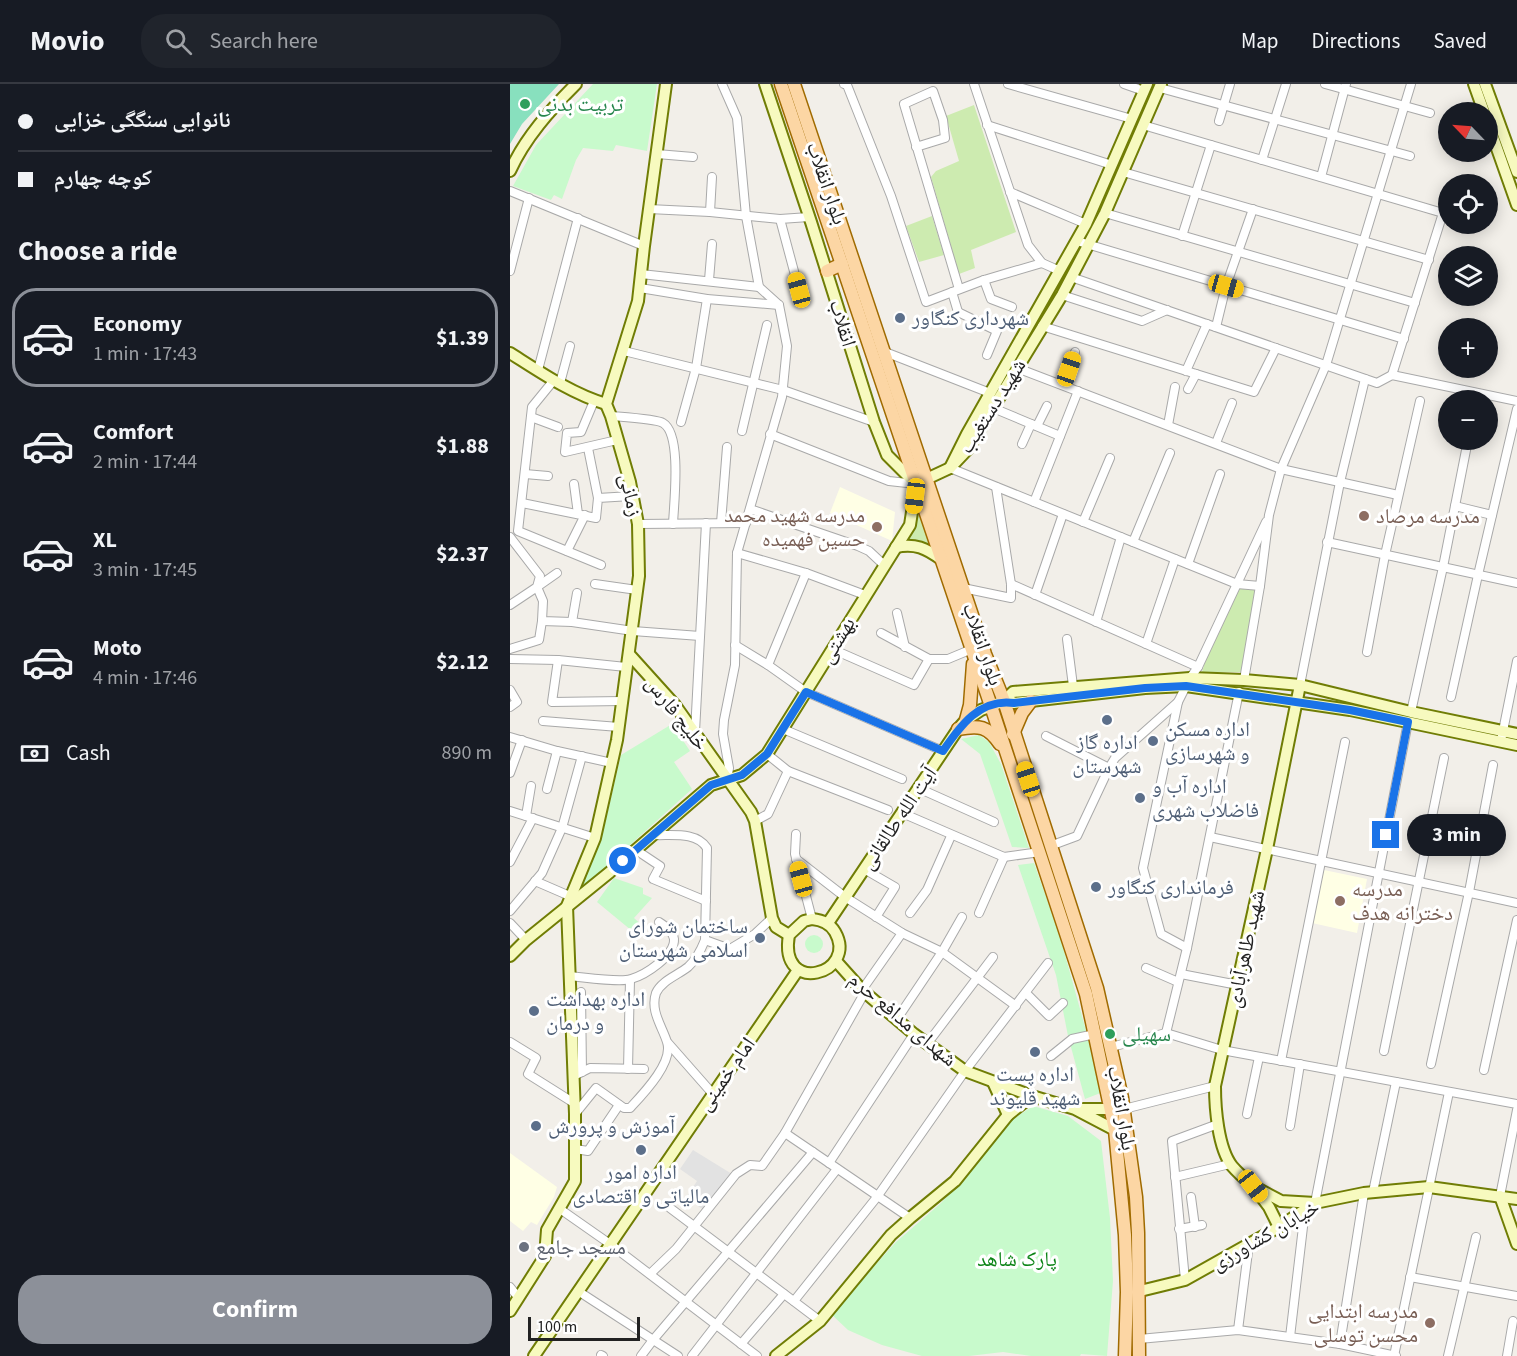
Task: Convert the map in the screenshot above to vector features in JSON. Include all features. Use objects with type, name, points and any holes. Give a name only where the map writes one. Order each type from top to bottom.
[{"type":"main road","name":"بلوار انقلاب","points":[[781,84],[842,264],[1004,701],[1095,1034],[1118,1109]]},
{"type":"main road","name":"بلوار انقلاب","points":[[794,84],[885,352],[942,560],[972,652],[1007,753],[1097,988],[1111,1047],[1121,1130],[1136,1197],[1140,1291],[1138,1356]]},
{"type":"main road","points":[[827,271],[842,264]]},
{"type":"main road","points":[[972,652],[974,678],[970,705],[962,724],[992,732],[1007,753]]},
{"type":"main road","points":[[1013,734],[1022,713],[1031,701]]},
{"type":"main road","name":"بلوار انقلاب","points":[[1121,1130],[1127,1301],[1125,1356]]},
{"type":"street","points":[[510,171],[519,152],[554,105],[576,84]]},
{"type":"street","points":[[510,353],[557,381],[606,404],[638,301],[666,84]]},
{"type":"street","points":[[722,84],[737,118],[746,216],[759,287]]},
{"type":"street","name":"انقلاب","points":[[765,84],[886,455],[922,482]]},
{"type":"street","points":[[844,84],[847,85],[891,196],[926,302],[984,280],[1042,263]]},
{"type":"street","points":[[974,84],[1028,245],[1042,263],[1071,277],[1377,383],[1392,375],[1449,390]]},
{"type":"street","points":[[1008,84],[1132,119]]},
{"type":"street","points":[[1124,84],[1146,87]]},
{"type":"street","points":[[1218,121],[1230,84]]},
{"type":"street","points":[[1262,160],[1286,84]]},
{"type":"street","points":[[1325,84],[1345,87],[1430,113]]},
{"type":"street","points":[[1166,1033],[1187,948],[1239,692],[1244,680],[1269,515],[1281,469],[1326,365],[1411,84]]},
{"type":"street","points":[[1474,84],[1480,102]]},
{"type":"street","points":[[1485,84],[1517,172]]},
{"type":"street","points":[[1160,86],[1410,156]]},
{"type":"street","name":"شهید دستغیب","points":[[1091,227],[1105,213],[1160,86]]},
{"type":"street","name":"شهید دستغیب","points":[[950,468],[1060,271],[1082,243],[1091,227],[1112,165],[1146,87]]},
{"type":"street","points":[[1321,177],[1345,87]]},
{"type":"street","points":[[916,147],[945,138],[943,120],[933,91],[904,104],[956,291],[958,312],[997,331],[987,355]]},
{"type":"street","points":[[987,124],[1112,165]]},
{"type":"street","points":[[1143,125],[1443,213],[1392,375]]},
{"type":"street","points":[[1182,236],[1211,145]]},
{"type":"street","points":[[1498,151],[1517,205]]},
{"type":"street","points":[[657,154],[693,158]]},
{"type":"street","points":[[1123,172],[1429,260]]},
{"type":"street","points":[[710,212],[712,177]]},
{"type":"street","points":[[510,190],[644,246]]},
{"type":"street","points":[[1010,192],[1091,227]]},
{"type":"street","points":[[510,271],[529,198]]},
{"type":"street","points":[[649,209],[780,219],[809,217]]},
{"type":"street","points":[[1216,327],[1226,286],[1253,209]]},
{"type":"street","points":[[1105,213],[1415,303]]},
{"type":"street","points":[[538,370],[578,218]]},
{"type":"street","points":[[780,219],[799,290]]},
{"type":"street","points":[[1082,243],[1404,339]]},
{"type":"street","name":"شهید دستغیب","points":[[950,468],[968,449],[1062,295],[1071,277],[1082,243]]},
{"type":"street","points":[[709,280],[712,244]]},
{"type":"street","points":[[641,274],[759,287],[779,305],[787,346],[783,390],[737,554],[735,665],[723,734],[729,768],[727,780]]},
{"type":"street","points":[[984,280],[990,299],[1012,308]]},
{"type":"street","points":[[640,288],[707,299],[779,305]]},
{"type":"street","points":[[1062,295],[1142,321],[1167,310]]},
{"type":"street","points":[[681,422],[696,368],[707,299]]},
{"type":"street","points":[[1186,371],[1207,324]]},
{"type":"street","points":[[742,431],[767,325]]},
{"type":"street","points":[[1042,326],[1254,392],[1276,348]]},
{"type":"street","points":[[570,346],[557,381],[532,407],[518,531],[602,565]]},
{"type":"street","points":[[624,351],[783,390],[874,422]]},
{"type":"street","points":[[885,352],[990,393]]},
{"type":"street","points":[[1063,386],[1075,352]]},
{"type":"street","points":[[1017,368],[1281,469],[1398,495]]},
{"type":"street","points":[[1188,389],[1196,374]]},
{"type":"street","points":[[1300,685],[1327,542],[1365,379]]},
{"type":"street","points":[[1168,425],[1175,387]]},
{"type":"street","points":[[1034,502],[1078,391]]},
{"type":"street","points":[[1498,399],[1517,401]]},
{"type":"street","points":[[594,400],[581,432],[567,433],[565,452],[617,440]]},
{"type":"street","points":[[1367,652],[1385,555],[1420,401]]},
{"type":"street","points":[[1216,443],[1232,403]]},
{"type":"street","name":"زمانی","points":[[570,901],[595,838],[612,763],[633,631],[639,576],[638,524],[630,482],[606,404]]},
{"type":"street","points":[[1022,444],[1047,406]]},
{"type":"street","points":[[993,408],[1060,436]]},
{"type":"street","points":[[1451,697],[1517,409]]},
{"type":"street","points":[[611,416],[662,422],[671,431],[675,448],[674,524]]},
{"type":"street","points":[[531,417],[558,427]]},
{"type":"street","points":[[770,434],[889,481],[922,482],[950,468],[1237,584],[1260,586]]},
{"type":"street","points":[[721,523],[727,447]]},
{"type":"street","points":[[522,503],[596,518],[598,498],[588,448]]},
{"type":"street","points":[[1253,1186],[1281,1201],[1315,1203],[1378,873],[1466,450]]},
{"type":"street","points":[[1133,542],[1170,453]]},
{"type":"street","points":[[1083,522],[1110,458]]},
{"type":"street","points":[[525,474],[548,476]]},
{"type":"street","points":[[1188,564],[1220,474]]},
{"type":"street","name":"بهشتی","points":[[510,956],[570,901],[636,850],[711,785],[742,775],[767,754],[910,525],[922,482]]},
{"type":"street","points":[[567,551],[581,514],[574,484]]},
{"type":"street","points":[[963,588],[1011,598],[1011,584],[996,487]]},
{"type":"street","points":[[598,498],[631,496]]},
{"type":"street","points":[[1455,506],[1492,515]]},
{"type":"street","points":[[750,509],[858,546],[869,551],[884,565]]},
{"type":"street","points":[[1035,595],[1063,514]]},
{"type":"street","points":[[1187,948],[1161,934],[1143,868],[1178,702],[1198,668],[1269,515]]},
{"type":"street","points":[[695,732],[706,523]]},
{"type":"street","points":[[638,524],[746,523]]},
{"type":"street","points":[[510,537],[540,576],[537,587],[543,601],[539,640],[510,648]]},
{"type":"street","points":[[1096,622],[1121,537]]},
{"type":"street","points":[[1327,542],[1517,583]]},
{"type":"street","points":[[896,547],[914,544],[942,560]]},
{"type":"street","points":[[737,554],[806,573],[865,595]]},
{"type":"street","points":[[1146,644],[1175,559]]},
{"type":"street","points":[[510,605],[557,573]]},
{"type":"street","points":[[768,665],[806,573]]},
{"type":"street","points":[[594,584],[637,590]]},
{"type":"street","points":[[1011,584],[1198,668]]},
{"type":"street","points":[[572,622],[577,593]]},
{"type":"street","points":[[897,613],[905,647]]},
{"type":"street","points":[[542,621],[572,622],[633,631],[700,636]]},
{"type":"street","points":[[881,633],[929,659],[948,659],[972,652]]},
{"type":"street","points":[[1067,639],[1073,686]]},
{"type":"street","points":[[735,645],[806,692],[943,751]]},
{"type":"street","points":[[832,649],[914,685],[929,659]]},
{"type":"street","name":"خلیج فارس","points":[[629,654],[675,705],[751,812],[755,821],[772,918]]},
{"type":"street","points":[[510,659],[558,660],[626,667]]},
{"type":"street","points":[[558,660],[552,702],[622,701]]},
{"type":"street","points":[[1501,736],[1517,661]]},
{"type":"street","points":[[1004,701],[1014,703],[1188,682],[1244,680],[1300,685],[1410,717]]},
{"type":"street","points":[[1188,682],[1297,702],[1410,717],[1501,736],[1517,745]]},
{"type":"street","name":"آیت الله طالقانی","points":[[828,923],[962,724],[981,710],[1004,701],[1013,692],[1073,686],[1188,682]]},
{"type":"street","name":"شهید طاهرآبادی","points":[[1253,1186],[1230,1164],[1218,1124],[1215,1086],[1300,685]]},
{"type":"street","points":[[510,690],[518,702],[510,707]]},
{"type":"street","points":[[902,813],[1004,857],[1045,849],[1077,836],[1109,768],[1130,744],[1178,702]]},
{"type":"street","points":[[543,721],[619,727]]},
{"type":"street","points":[[783,729],[902,779]]},
{"type":"street","points":[[1501,736],[1517,734]]},
{"type":"street","points":[[1046,736],[1109,768]]},
{"type":"street","points":[[510,737],[557,751],[612,763]]},
{"type":"street","points":[[510,773],[522,740]]},
{"type":"street","points":[[1281,1061],[1345,742]]},
{"type":"street","points":[[547,789],[557,751]]},
{"type":"street","points":[[767,754],[788,771],[888,810]]},
{"type":"street","points":[[510,911],[542,873],[562,828],[582,756]]},
{"type":"street","points":[[1384,1051],[1444,758]]},
{"type":"street","points":[[1431,1064],[1469,892],[1493,765]]},
{"type":"street","points":[[755,821],[768,814],[788,771]]},
{"type":"street","points":[[510,862],[529,817],[531,786]]},
{"type":"street","points":[[918,788],[994,822]]},
{"type":"street","points":[[510,811],[595,838]]},
{"type":"street","points":[[796,834],[796,859],[812,919]]},
{"type":"street","points":[[653,835],[692,836],[702,840],[707,848],[705,940],[700,952],[690,965],[657,990],[654,1001],[658,1023],[668,1043],[712,1093]]},
{"type":"street","points":[[910,913],[927,890],[951,836]]},
{"type":"street","points":[[1210,837],[1517,903]]},
{"type":"street","points":[[636,850],[660,866],[653,879],[706,901]]},
{"type":"street","points":[[979,913],[1004,857]]},
{"type":"street","points":[[796,859],[845,897],[902,933],[942,952],[1016,1006]]},
{"type":"street","points":[[864,869],[896,887],[876,916]]},
{"type":"street","points":[[535,881],[570,901],[569,976],[578,1074]]},
{"type":"street","points":[[897,1018],[963,917]]},
{"type":"street","points":[[705,940],[730,949],[755,934],[772,918],[776,927],[789,934]]},
{"type":"street","points":[[812,919],[828,923],[834,929],[840,945],[836,961],[824,971],[809,973],[798,970],[790,961],[789,934],[804,921],[812,919]]},
{"type":"street","points":[[1484,1070],[1517,920]]},
{"type":"street","points":[[569,976],[630,980],[661,963],[672,950],[674,939],[671,931],[659,922]]},
{"type":"street","points":[[510,923],[526,940]]},
{"type":"street","points":[[650,1274],[676,1249],[736,1173],[750,1165],[762,1166],[785,1133],[863,991],[902,933]]},
{"type":"street","points":[[927,1044],[993,957]]},
{"type":"street","name":"شهدای مدافع حرم","points":[[836,961],[863,991],[914,1034],[965,1071],[1075,1109]]},
{"type":"street","points":[[794,1301],[877,1197],[965,1071],[1048,963]]},
{"type":"street","points":[[1146,968],[1178,982]]},
{"type":"street","name":"امام خمینی","points":[[534,1356],[798,970]]},
{"type":"street","points":[[1181,974],[1238,985]]},
{"type":"street","points":[[628,1069],[630,980]]},
{"type":"street","points":[[510,1311],[545,1256],[547,1230],[575,1181],[574,1108],[578,1074],[580,992]]},
{"type":"street","points":[[1026,993],[1049,1016],[1063,1003]]},
{"type":"street","points":[[1111,1047],[1166,1033],[1222,1050],[1517,1104]]},
{"type":"street","points":[[829,1163],[914,1034]]},
{"type":"street","points":[[1051,1056],[1072,1040],[1095,1034]]},
{"type":"street","points":[[574,1108],[596,1088],[624,1108],[630,1108],[662,1068],[669,1055],[668,1043]]},
{"type":"street","points":[[511,1044],[536,1058],[528,1074],[574,1108]]},
{"type":"street","points":[[1247,1114],[1258,1057]]},
{"type":"street","points":[[1290,1126],[1300,1064]]},
{"type":"street","points":[[578,1074],[590,1068],[644,1069]]},
{"type":"street","points":[[993,1082],[1008,1115]]},
{"type":"street","points":[[1340,1344],[1369,1192],[1396,1082]]},
{"type":"street","points":[[1075,1109],[1118,1109],[1215,1086]]},
{"type":"street","points":[[1139,1339],[1238,1330],[1340,1344],[1367,1353],[1395,1356],[1449,1092]]},
{"type":"street","points":[[776,1356],[820,1321],[868,1261],[910,1218],[956,1181],[1008,1115],[1032,1096]]},
{"type":"street","points":[[575,1149],[588,1151],[619,1105]]},
{"type":"street","points":[[1075,1109],[1121,1130]]},
{"type":"street","points":[[1517,1110],[1500,1196],[1517,1244]]},
{"type":"street","points":[[1185,1280],[1172,1141],[1218,1124]]},
{"type":"street","points":[[785,1133],[910,1218]]},
{"type":"street","points":[[641,1356],[813,1152]]},
{"type":"street","points":[[1175,1177],[1230,1164]]},
{"type":"street","points":[[692,1356],[837,1169]]},
{"type":"street","points":[[1253,1186],[1269,1207],[1279,1227]]},
{"type":"street","name":"خیابان کشاورزی","points":[[1140,1291],[1185,1280],[1279,1227],[1315,1203],[1369,1192],[1429,1187],[1517,1199]]},
{"type":"street","points":[[1179,1229],[1199,1226],[1191,1197]]},
{"type":"street","points":[[670,1208],[820,1321]]},
{"type":"street","points":[[560,1209],[610,1244],[757,1356]]},
{"type":"street","points":[[1290,1337],[1305,1210]]},
{"type":"street","points":[[1448,1356],[1476,1237]]},
{"type":"street","points":[[1238,1330],[1249,1244]]},
{"type":"street","points":[[1410,1277],[1517,1296]]},
{"type":"street","points":[[510,1287],[519,1297]]},
{"type":"street","points":[[578,1291],[678,1356]]},
{"type":"street","points":[[741,1344],[784,1294]]},
{"type":"street","points":[[1507,1356],[1513,1321]]},
{"type":"shaded area","name":"مدرسه شهید محمد حسین فهمیده","points":[[840,487],[895,512],[892,541],[830,513]]},
{"type":"shaded area","name":"مدرسه دخترانه هدف","points":[[1324,870],[1367,879],[1357,933],[1312,923]]},
{"type":"shaded area","points":[[693,1150],[732,1174],[704,1210],[686,1198],[697,1181],[680,1169]]},
{"type":"shaded area","points":[[510,1153],[557,1187],[554,1197],[537,1225],[531,1222],[523,1231],[510,1221]]},
{"type":"green space","name":"تربیت بدنی","points":[[510,84],[559,84],[522,124],[510,144]]},
{"type":"green space","points":[[593,84],[657,84],[647,151],[616,145],[613,151],[583,148],[576,160],[562,199],[554,195],[551,200],[513,186],[536,145]]},
{"type":"green space","points":[[974,105],[1016,232],[971,250],[975,268],[959,274],[931,177],[936,171],[959,161],[946,116]]},
{"type":"green space","points":[[932,216],[944,255],[919,262],[906,226]]},
{"type":"green space","points":[[921,511],[934,550],[925,543],[905,541]]},
{"type":"green space","points":[[1239,587],[1257,589],[1242,672],[1202,672],[1207,655]]},
{"type":"green space","points":[[672,724],[690,751],[674,762],[692,789],[580,890],[604,828],[621,755]]},
{"type":"green space","points":[[979,735],[989,742],[1001,764],[1029,848],[1012,847],[980,754],[961,739]]},
{"type":"green space","points":[[1034,863],[1059,933],[1103,1092],[1085,1099],[1068,1036],[1056,975],[1018,865]]},
{"type":"green space","points":[[614,878],[643,888],[643,894],[652,898],[634,918],[646,929],[637,935],[597,902]]},
{"type":"green space","points":[[814,935],[820,938],[823,944],[820,950],[814,953],[808,950],[805,944],[808,938]]},
{"type":"green space","name":"پارک شاهد","points":[[1033,1106],[1068,1116],[1101,1141],[1110,1218],[1113,1281],[1107,1356],[1081,1354],[1080,1356],[1031,1356],[1003,1352],[969,1356],[922,1356],[882,1345],[848,1330],[831,1314],[896,1242],[941,1203],[979,1161],[1009,1122]]},
{"type":"place","name":"تربیت بدنی","points":[[525,104]]},
{"type":"place","name":"شهرداری کنگاور","points":[[900,318]]},
{"type":"place","name":"مدرسه مرصاد","points":[[1364,516]]},
{"type":"place","name":"مدرسه شهید محمد حسین فهمیده","points":[[877,527]]},
{"type":"place","name":"اداره گاز شهرستان","points":[[1107,720]]},
{"type":"place","name":"اداره مسکن و شهرسازی","points":[[1153,741]]},
{"type":"place","name":"اداره آب و فاضلاب شهری","points":[[1140,798]]},
{"type":"place","name":"فرمانداری کنگاور","points":[[1096,887]]},
{"type":"place","name":"مدرسه دخترانه هدف","points":[[1340,901]]},
{"type":"place","name":"ساختمان شورای اسلامی شهرستان","points":[[760,938]]},
{"type":"place","name":"اداره بهداشت و درمان","points":[[534,1011]]},
{"type":"place","name":"سهیلی","points":[[1110,1034]]},
{"type":"place","name":"اداره پست شهید قلیوند","points":[[1035,1052]]},
{"type":"place","name":"آموزش و پرورش","points":[[536,1126]]},
{"type":"place","name":"اداره امور مالیاتی و اقتصادی","points":[[641,1150]]},
{"type":"place","name":"مسجد جامع","points":[[524,1247]]},
{"type":"place","name":"مدرسه ابتدایی محسن توسلی","points":[[1430,1323]]},
{"type":"route","points":[[623,861],[711,785],[742,775],[767,754],[806,692],[943,751],[966,720],[981,710],[1004,701],[1014,703],[1145,688],[1186,686],[1239,692],[1408,722],[1386,835]]}]
